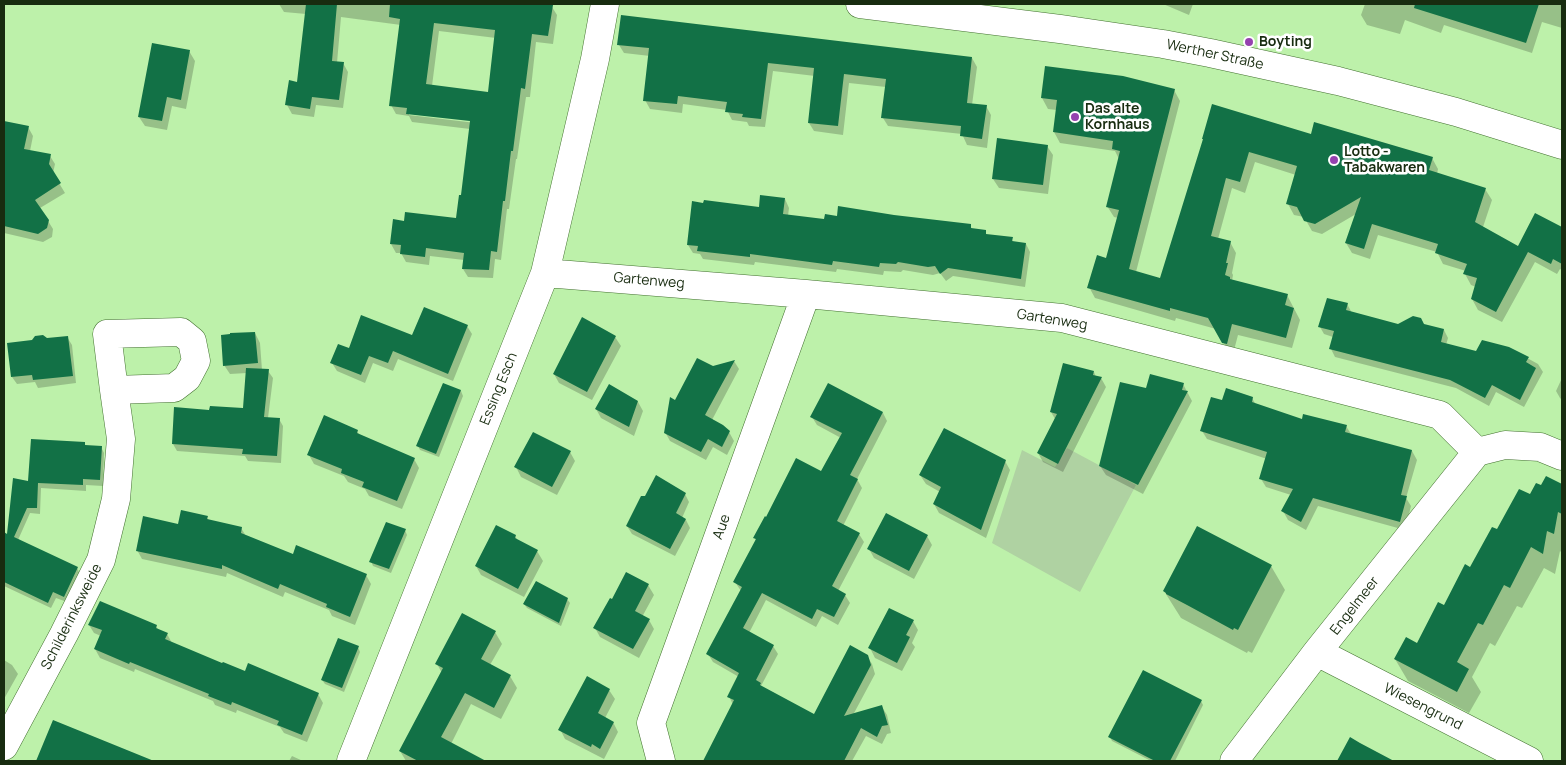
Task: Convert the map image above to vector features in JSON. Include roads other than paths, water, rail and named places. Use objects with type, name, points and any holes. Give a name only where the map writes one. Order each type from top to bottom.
[{"type":"street","name":"Essing Esch","points":[[350,761],[545,273],[595,59],[605,4]]},
{"type":"street","name":"Werther Straße","points":[[860,4],[1060,29],[1210,53],[1338,81],[1456,112],[1562,145]]},
{"type":"street","name":"Gartenweg","points":[[545,273],[806,294],[1062,318],[1440,415],[1477,452]]},
{"type":"street","name":"Aue","points":[[661,761],[651,724],[806,294]]},
{"type":"street","name":"Schilderinksweide","points":[[4,746],[101,560],[116,499],[118,481],[120,439],[114,390]]},
{"type":"street","points":[[1477,452],[1505,445],[1531,446],[1540,447],[1562,456]]},
{"type":"street","name":"Engelmeer","points":[[1234,761],[1317,652],[1477,452]]},
{"type":"street","name":"Wiesengrund","points":[[1317,652],[1529,761]]},
{"type":"place","name":"Boyting","points":[[1249,42]]},
{"type":"place","name":"Das alte Kornhaus","points":[[1075,117]]},
{"type":"place","name":"Lotto - Tabakwaren","points":[[1334,160]]}]
